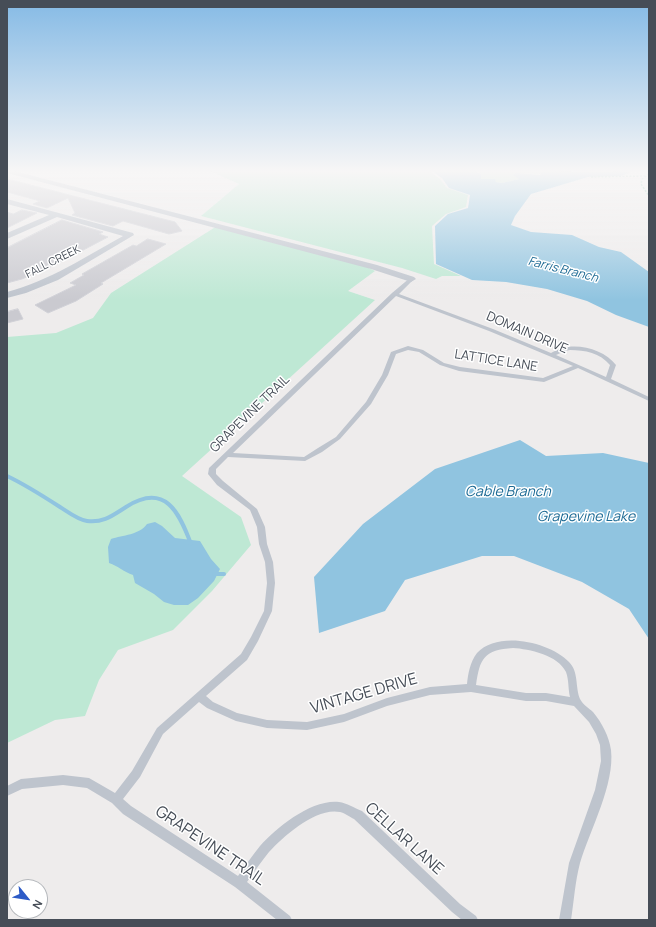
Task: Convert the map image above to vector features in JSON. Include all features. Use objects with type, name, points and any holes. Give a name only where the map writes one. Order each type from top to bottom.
[{"type":"street","points":[[172,214],[374,267],[411,279]]},
{"type":"street","points":[[7,236],[56,215]]},
{"type":"street","name":"FALL CREEK","points":[[7,295],[18,293],[55,277],[130,235],[56,215]]},
{"type":"lane","name":"GRAPEVINE TRAIL","points":[[116,799],[136,774],[160,732],[244,657],[256,639],[268,611],[271,583],[269,562],[263,544],[261,527],[253,510],[220,484],[212,474],[213,468],[411,279]]},
{"type":"lane","name":"DOMAIN DRIVE","points":[[394,294],[477,323],[552,354],[649,399]]},
{"type":"lane","name":"LATTICE LANE","points":[[228,455],[305,460],[338,438],[369,403],[385,374],[393,353],[408,348],[421,351],[442,364],[459,369],[544,380],[576,366]]},
{"type":"lane","points":[[552,354],[564,349],[577,348],[599,354],[610,360],[613,365],[608,379]]},
{"type":"lane","points":[[471,688],[475,666],[481,654],[490,648],[504,644],[524,644],[557,657],[566,665],[572,676],[577,702],[600,730],[607,751],[606,770],[575,864],[565,920]]},
{"type":"lane","name":"VINTAGE DRIVE","points":[[200,697],[210,705],[236,716],[267,724],[307,726],[344,718],[387,702],[430,691],[471,688],[526,697],[546,697],[577,702]]},
{"type":"lane","name":"GRAPEVINE TRAIL","points":[[7,791],[21,784],[63,780],[89,783],[116,799],[127,810],[239,883],[286,920]]},
{"type":"lane","name":"CELLAR LANE","points":[[239,883],[266,848],[292,826],[310,813],[324,807],[341,807],[358,815],[456,908],[472,920]]},
{"type":"green space","points":[[203,214],[446,214],[432,226],[434,264],[461,276],[442,276],[436,279],[402,268],[201,216]]},
{"type":"green space","points":[[217,226],[367,267],[375,271],[348,291],[375,300],[182,476],[241,517],[251,545],[212,591],[173,630],[118,650],[99,680],[85,716],[55,720],[7,743],[7,337],[56,333],[93,318],[111,293]]},
{"type":"water","name":"Farris Branch","points":[[448,214],[516,214],[511,225],[531,232],[572,235],[599,247],[621,252],[649,272],[649,327],[616,315],[587,301],[547,289],[506,282],[472,280],[436,264],[435,226]]},
{"type":"water","name":"Grapevine Lake","points":[[520,440],[546,456],[603,453],[649,463],[649,639],[629,609],[582,582],[514,556],[482,556],[405,580],[385,611],[319,633],[314,577],[363,524],[435,469]]},
{"type":"water","points":[[155,522],[162,526],[175,538],[200,541],[211,559],[220,569],[214,581],[198,598],[188,605],[174,605],[164,602],[154,594],[135,583],[133,575],[109,563],[108,547],[111,539],[135,533],[144,528],[147,524]]},
{"type":"building","points":[[7,214],[34,214],[7,228]]},
{"type":"building","points":[[145,214],[175,222],[182,231],[169,234],[123,221],[113,226],[72,215]]},
{"type":"building","points":[[62,220],[103,232],[99,234],[108,237],[55,265],[22,279],[7,283],[7,248]]},
{"type":"building","points":[[148,239],[166,244],[101,283],[103,284],[76,301],[48,313],[35,305],[76,285],[70,283],[84,275],[82,274],[133,245],[136,246]]},
{"type":"building","points":[[18,309],[23,319],[7,323],[7,312]]},
{"type":"waterway","name":"Cable Branch","points":[[7,476],[21,483],[73,516],[87,521],[98,521],[108,518],[139,500],[151,498],[161,499],[169,504],[175,512],[181,521],[191,544]]},
{"type":"waterway","name":"Cable Branch","points":[[214,574],[224,574]]}]
